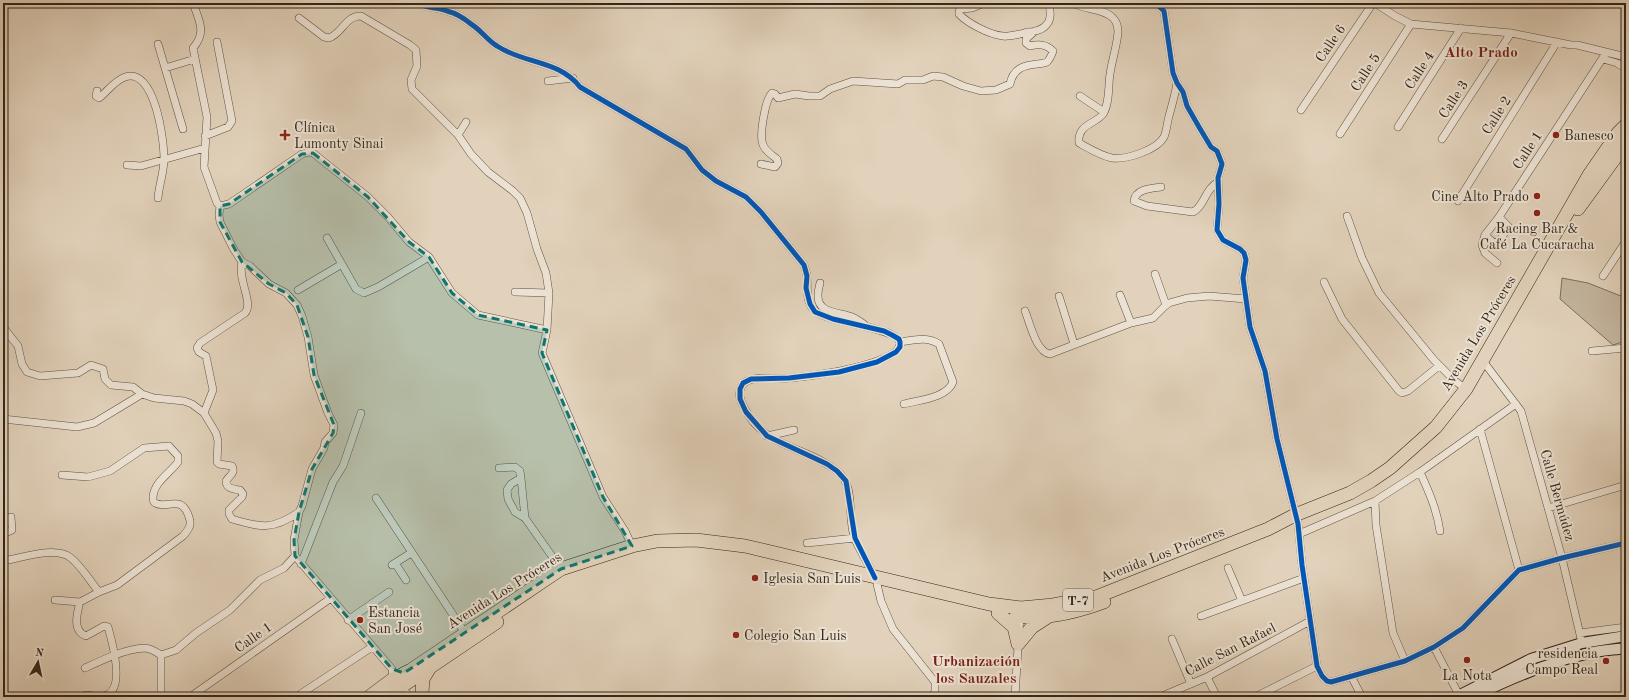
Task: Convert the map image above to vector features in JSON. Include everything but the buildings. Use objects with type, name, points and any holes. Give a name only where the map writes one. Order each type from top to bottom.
[{"type":"highway","name":"Avenida Los Próceres","points":[[386,697],[400,678],[429,668],[565,577],[605,560],[633,551],[675,546],[722,548],[1021,612],[1096,597],[1268,529],[1297,525],[1390,468],[1436,427],[1466,389],[1588,175],[1626,124]]},
{"type":"highway","name":"Avenida Los Próceres","points":[[369,697],[400,678],[561,569],[632,546],[671,540],[714,541],[785,555],[998,613],[1021,612],[1051,615],[1082,610],[1176,575],[1297,525],[1373,487],[1415,457],[1435,436],[1454,412],[1486,365],[1541,277],[1578,208],[1624,147]]},
{"type":"highway","points":[[998,613],[1014,627],[1018,644]]},
{"type":"highway","name":"T-7","points":[[1018,644],[1032,627],[1051,615]]},
{"type":"highway","points":[[419,696],[423,679],[429,668]]},
{"type":"street","points":[[193,3],[201,24],[199,41],[193,48],[207,117],[204,167],[217,203],[220,206],[220,222],[242,262],[250,266],[269,284],[286,293],[297,305],[308,337],[314,375],[334,425],[333,433],[325,442],[324,448],[312,469],[299,512],[294,540],[295,556],[348,620],[400,678],[419,696]]},
{"type":"street","points":[[418,3],[422,6],[447,11],[472,24],[497,46],[522,57],[561,70],[573,78],[580,87],[686,149],[702,170],[716,181],[746,197],[761,212],[804,265],[807,276],[806,288],[810,304],[816,312],[833,319],[892,335],[899,339],[900,347],[896,352],[877,362],[838,372],[789,378],[751,379],[743,383],[740,389],[740,399],[746,412],[767,436],[827,464],[846,480],[855,538],[876,581],[881,601],[893,629],[935,682],[935,691],[932,697]]},
{"type":"street","points":[[984,3],[972,8],[961,9],[959,14],[974,26],[1003,36],[1035,31]]},
{"type":"street","points":[[761,164],[775,166],[778,162],[777,159],[768,152],[764,146],[762,137],[764,112],[772,93],[778,98],[794,94],[820,96],[830,89],[848,82],[898,84],[906,80],[923,80],[933,76],[943,77],[963,86],[977,90],[996,90],[1010,84],[1014,73],[1020,68],[1030,64],[1044,63],[1049,59],[1053,51],[1052,49],[1038,44],[1030,46],[1026,43],[1026,39],[1035,31],[1048,24],[1050,18],[1049,3]]},
{"type":"street","points":[[1072,3],[1079,7],[1103,12],[1112,16],[1116,22],[1118,31],[1110,74],[1107,102],[1104,112],[1101,116],[1084,127],[1078,138],[1079,142],[1088,148],[1112,158],[1149,150],[1164,136],[1177,83]]},
{"type":"street","points":[[1155,3],[1164,11],[1173,73],[1177,83],[1183,92],[1187,106],[1199,127],[1211,147],[1217,151],[1220,158],[1222,168],[1218,176],[1219,204],[1217,230],[1222,240],[1240,249],[1244,253],[1246,260],[1243,278],[1250,326],[1265,371],[1277,439],[1297,525],[1317,666],[1326,681],[1331,682],[1405,661],[1434,647],[1463,628],[1519,570],[1626,543]]},
{"type":"street","points":[[1374,3],[1411,24],[1512,33],[1592,48],[1626,69]]},
{"type":"street","name":"Calle 6","points":[[1301,110],[1374,3]]},
{"type":"street","points":[[299,18],[324,37],[328,38],[340,31],[352,17],[361,16],[410,45],[416,50],[417,66],[411,80],[412,89],[458,135],[471,154],[488,172],[520,198],[527,213],[537,249],[546,273],[549,293],[548,330],[542,353],[603,497],[625,531],[632,546]]},
{"type":"street","name":"Calle 5","points":[[1340,134],[1411,24]]},
{"type":"street","name":"Calle 4","points":[[1398,126],[1461,28]]},
{"type":"street","name":"Calle 3","points":[[1442,139],[1512,33]]},
{"type":"street","points":[[205,136],[228,127],[232,122],[217,42]]},
{"type":"street","name":"Calle 2","points":[[1458,202],[1557,42]]},
{"type":"street","points":[[158,44],[183,129]]},
{"type":"street","points":[[1604,56],[1626,57]]},
{"type":"street","name":"Calle 1","points":[[1485,235],[1499,217],[1604,56]]},
{"type":"street","points":[[165,68],[195,59]]},
{"type":"street","points":[[97,91],[96,96],[99,98],[114,83],[126,77],[137,76],[142,80],[152,96],[157,111],[163,140],[164,160],[158,198]]},
{"type":"street","points":[[548,81],[573,78]]},
{"type":"street","points":[[1080,96],[1104,112]]},
{"type":"street","points":[[458,135],[466,122]]},
{"type":"street","points":[[127,165],[141,166],[205,148]]},
{"type":"street","points":[[220,206],[229,204],[302,154],[309,152],[313,153],[368,197],[388,217],[409,242],[430,256],[452,293],[478,315],[548,330]]},
{"type":"street","points":[[1161,186],[1139,192],[1135,196],[1134,201],[1147,206],[1193,212],[1198,208],[1206,193],[1218,182]]},
{"type":"street","points":[[1347,216],[1362,258],[1379,293],[1439,366],[1466,389]]},
{"type":"street","points":[[1497,263],[1483,250],[1482,245],[1485,235],[1494,243],[1500,241],[1508,226],[1499,217]]},
{"type":"street","points":[[327,238],[356,289],[364,294],[430,256]]},
{"type":"street","points":[[1603,276],[1626,241]]},
{"type":"street","points":[[204,413],[213,390],[206,356],[199,352],[197,348],[200,344],[248,309],[248,302],[241,277],[242,262]]},
{"type":"street","points":[[298,290],[342,264]]},
{"type":"street","points":[[1155,274],[1166,305]]},
{"type":"street","points":[[1324,282],[1342,319],[1399,391],[1402,393],[1408,391],[1439,366]]},
{"type":"street","points":[[820,283],[818,296],[820,304],[824,308],[831,312],[857,319],[868,328]]},
{"type":"street","points":[[515,292],[549,293]]},
{"type":"street","points":[[1059,296],[1074,344]]},
{"type":"street","points":[[1120,296],[1131,323]]},
{"type":"street","points":[[1025,311],[1039,348],[1050,354],[1131,323],[1153,318],[1166,305],[1187,298],[1209,296],[1246,300]]},
{"type":"street","points":[[3,327],[18,346],[22,364],[27,372],[40,376],[78,373],[91,364],[103,369],[104,379],[111,385],[133,387],[142,394],[154,398],[184,401],[192,404],[204,413],[216,433],[218,441],[217,462],[219,464],[232,466],[233,468],[233,473],[226,481],[226,486],[240,490],[242,494],[242,497],[229,510],[230,517],[232,519],[263,527],[278,524],[299,512]]},
{"type":"street","points":[[900,342],[926,339],[939,344],[953,382],[951,388],[942,393],[904,404]]},
{"type":"street","points":[[1592,351],[1626,348]]},
{"type":"street","name":"Calle Bermúdez","points":[[1486,365],[1521,411],[1562,558],[1581,638]]},
{"type":"street","points":[[3,419],[77,427],[94,423],[142,394]]},
{"type":"street","points":[[1297,525],[1375,501],[1420,472],[1516,404]]},
{"type":"street","points":[[301,564],[333,482],[343,466],[361,413]]},
{"type":"street","points":[[1480,429],[1519,570]]},
{"type":"street","points":[[767,436],[794,430]]},
{"type":"street","points":[[55,600],[80,602],[117,585],[183,536],[190,528],[190,517],[186,509],[180,504],[162,504],[155,503],[153,501],[156,488],[162,478],[178,462],[178,456],[173,448],[169,446],[144,448],[110,471],[88,477],[62,475]]},
{"type":"street","points":[[499,468],[515,467],[520,471],[525,518]]},
{"type":"street","points":[[1420,472],[1438,514],[1440,531]]},
{"type":"street","points":[[521,478],[511,484],[507,490],[508,499],[515,512],[525,518],[561,569]]},
{"type":"street","points":[[1548,508],[1626,485]]},
{"type":"street","points":[[376,498],[465,633]]},
{"type":"street","points":[[1375,501],[1376,526],[1393,633],[1405,661]]},
{"type":"street","points":[[3,534],[12,530],[11,517]]},
{"type":"street","points":[[807,543],[855,538]]},
{"type":"street","points":[[3,559],[8,560],[52,552],[62,554],[70,557],[99,592]]},
{"type":"street","points":[[406,580],[393,564],[412,553]]},
{"type":"street","points":[[162,655],[176,650],[196,633],[230,610],[260,580],[284,568],[295,556]]},
{"type":"street","points":[[1228,568],[1242,601]]},
{"type":"street","points":[[1201,616],[1304,578]]},
{"type":"street","points":[[348,620],[390,592]]},
{"type":"street","name":"Calle 1","points":[[190,697],[331,598]]},
{"type":"street","points":[[80,602],[77,614],[78,630],[81,634],[86,636],[104,626],[108,626],[117,670],[115,683],[111,692],[107,695],[85,695],[82,697]]},
{"type":"street","points":[[1015,697],[1021,612]]},
{"type":"street","name":"Calle San Rafael","points":[[1160,697],[1207,677],[1310,621]]},
{"type":"street","points":[[1434,647],[1459,696],[1531,659],[1581,638],[1626,627]]},
{"type":"street","points":[[1581,638],[1626,636]]},
{"type":"street","points":[[1172,638],[1191,684]]},
{"type":"street","points":[[296,697],[372,647]]},
{"type":"street","points":[[85,668],[114,655],[145,648],[154,650],[162,655]]},
{"type":"street","points":[[1473,697],[1497,685],[1553,663],[1586,654],[1626,648]]},
{"type":"street","points":[[160,697],[162,655]]},
{"type":"street","points":[[1255,697],[1317,666]]},
{"type":"street","points":[[1351,676],[1362,697]]},
{"type":"street","points":[[1207,677],[1217,697]]},
{"type":"street","points":[[400,678],[419,696]]},
{"type":"highlighted area","points":[[313,153],[368,197],[409,242],[429,257],[452,293],[478,315],[547,330],[542,353],[603,497],[632,546],[561,569],[411,670],[404,673],[392,669],[295,556],[294,540],[299,512],[312,469],[333,433],[334,425],[314,375],[308,337],[297,305],[286,293],[269,284],[242,262],[220,222],[220,206],[229,204],[302,154]]},
{"type":"shaded area","points":[[1562,278],[1588,283],[1626,298],[1626,341],[1613,345],[1560,299]]},
{"type":"cycle path","points":[[418,3],[457,15],[475,26],[493,44],[507,52],[552,67],[562,72],[572,78],[580,87],[686,149],[702,170],[716,181],[746,197],[761,212],[804,265],[807,276],[806,288],[810,304],[815,312],[833,319],[884,331],[899,339],[900,347],[896,352],[877,362],[839,372],[789,378],[751,379],[743,383],[740,389],[740,399],[746,412],[767,436],[827,464],[837,471],[846,481],[855,538],[875,578]]},
{"type":"cycle path","points":[[1155,3],[1164,11],[1173,73],[1177,83],[1183,92],[1187,106],[1211,147],[1217,151],[1222,164],[1218,178],[1219,204],[1217,230],[1223,240],[1240,249],[1244,253],[1246,260],[1243,278],[1250,327],[1265,371],[1277,439],[1298,524],[1302,565],[1317,666],[1322,676],[1327,681],[1331,682],[1405,661],[1434,647],[1463,628],[1519,570],[1626,543]]},
{"type":"place","name":"Clínica Lumonty Sinai","points":[[285,135]]},
{"type":"place","name":"Banesco","points":[[1556,135]]},
{"type":"place","name":"Cine Alto Prado","points":[[1537,196]]},
{"type":"place","name":"Racing Bar & Café La Cucaracha","points":[[1537,213]]},
{"type":"place","name":"Iglesia San Luis","points":[[755,578]]},
{"type":"place","name":"Estancia San José","points":[[360,620]]},
{"type":"place","name":"Colegio San Luis","points":[[736,635]]},
{"type":"place","name":"La Nota","points":[[1467,660]]},
{"type":"place","name":"residencia Campo Real","points":[[1606,661]]},
{"type":"district","name":"Alto Prado","points":[[1481,52]]},
{"type":"district","name":"Urbanización los Sauzales","points":[[976,670]]}]
